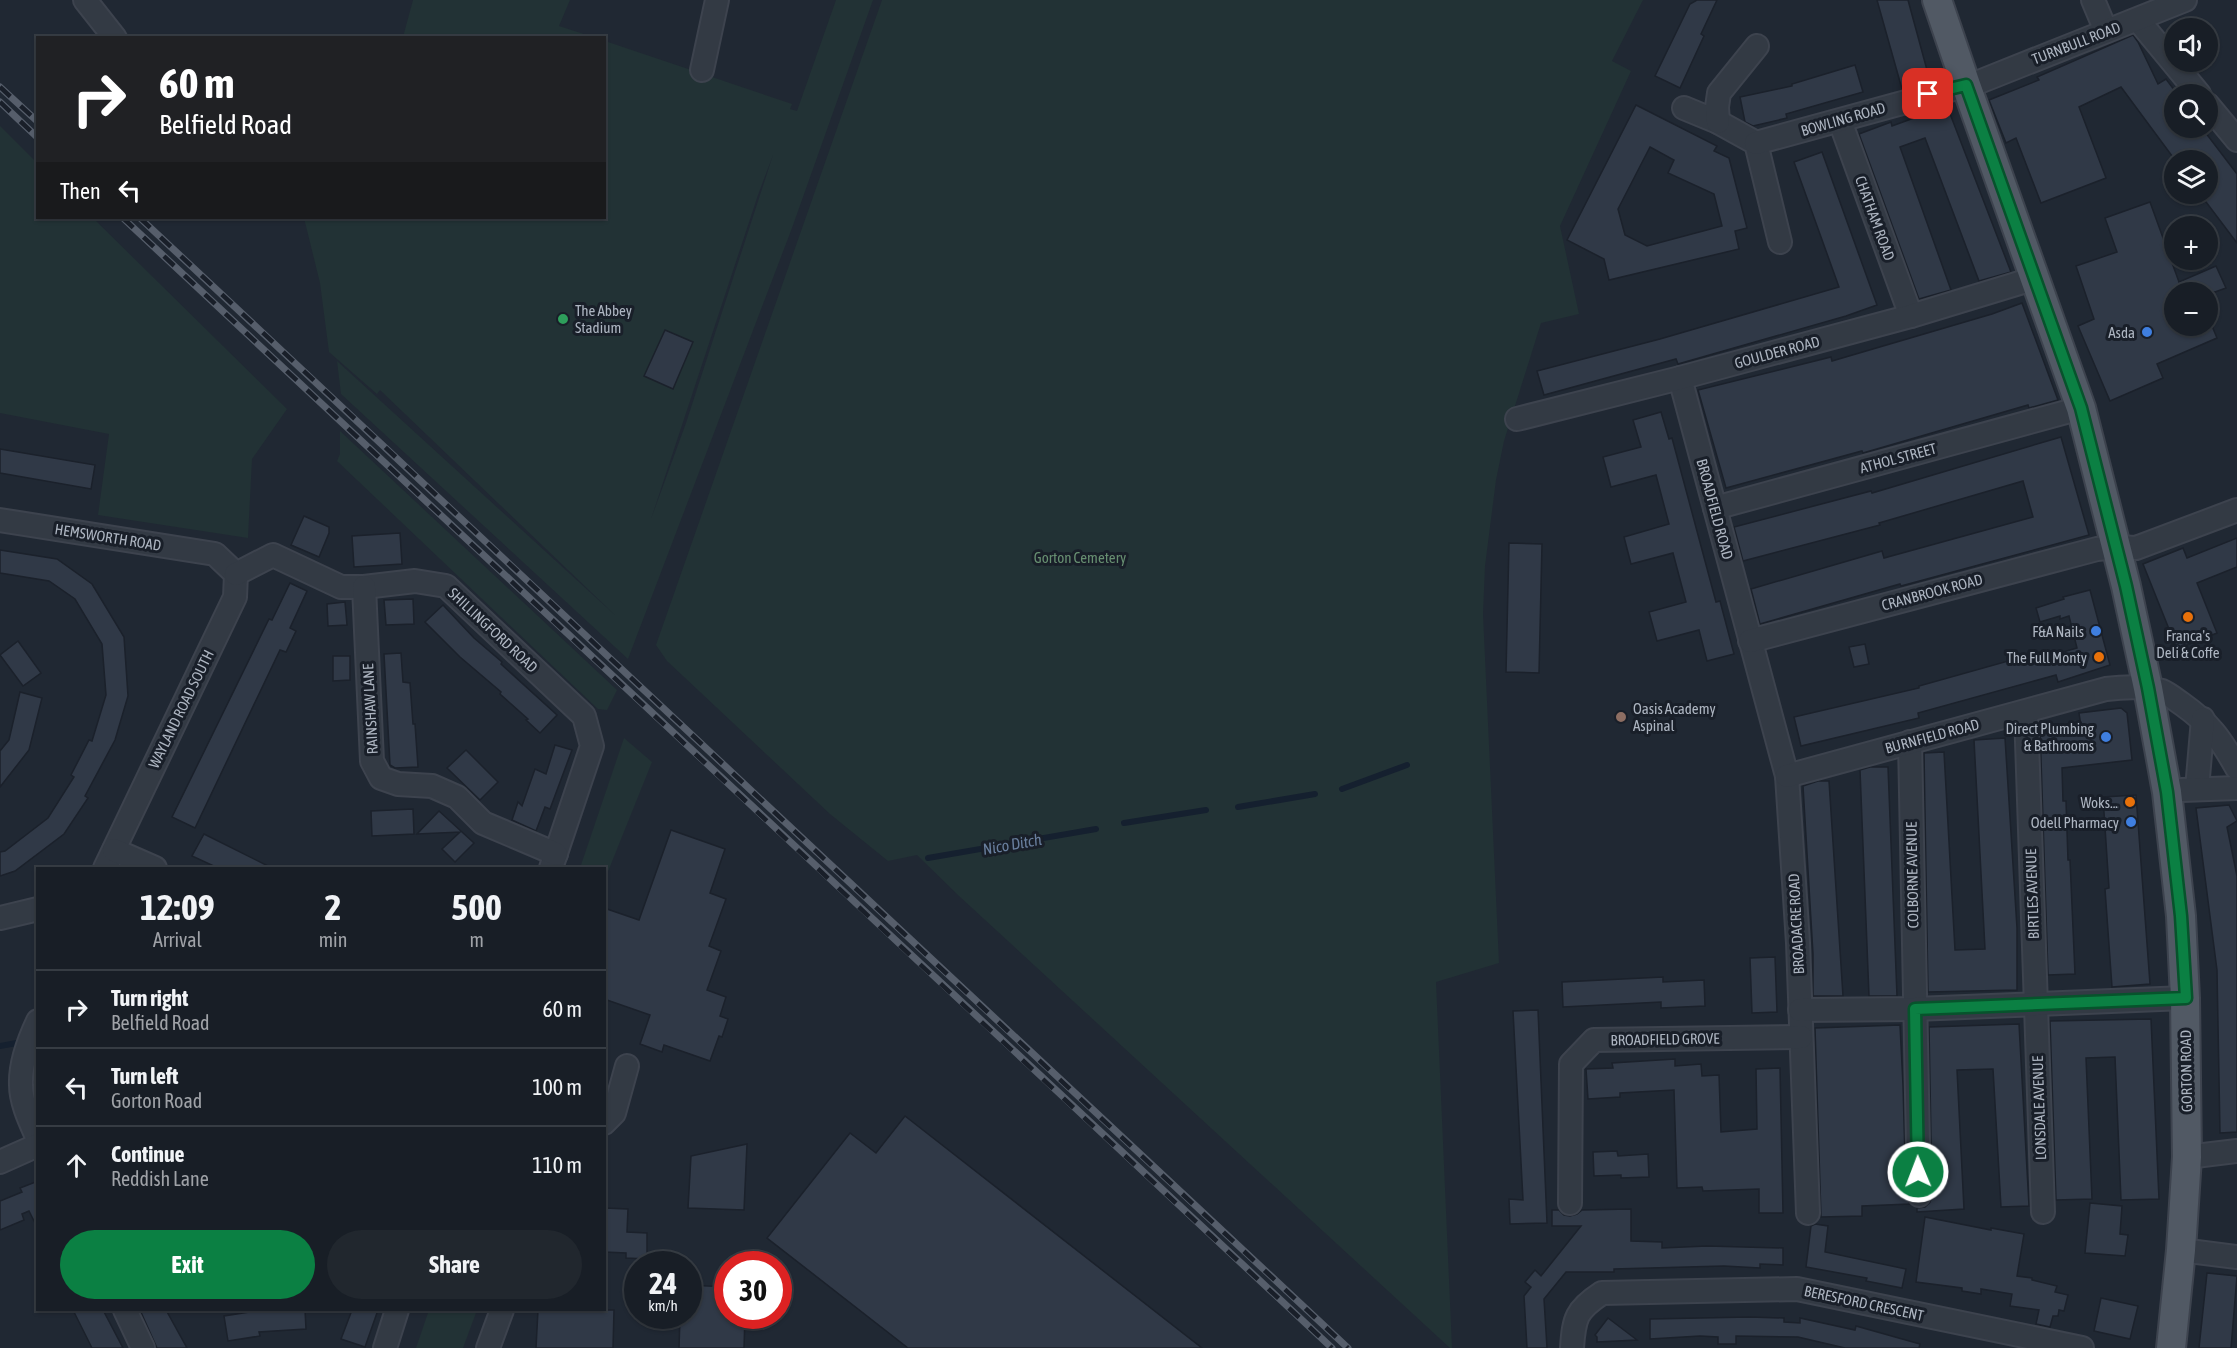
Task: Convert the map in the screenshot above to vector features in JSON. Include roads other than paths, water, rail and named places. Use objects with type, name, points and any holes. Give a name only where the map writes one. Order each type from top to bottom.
[{"type":"main road","name":"GORTON ROAD","points":[[1937,0],[2081,408],[2148,688],[2167,792],[2181,916],[2186,998],[2187,1157],[2181,1250],[2170,1348]]},
{"type":"street","points":[[85,0],[113,36]]},
{"type":"street","points":[[702,70],[717,0]]},
{"type":"street","points":[[2093,0],[2106,31]]},
{"type":"street","name":"TURNBULL ROAD","points":[[1966,85],[1979,82],[2185,0]]},
{"type":"street","points":[[2138,20],[2191,84]]},
{"type":"street","points":[[1718,122],[1719,93],[1757,46]]},
{"type":"street","name":"BOWLING ROAD","points":[[1755,143],[1966,85]]},
{"type":"street","points":[[1684,108],[1718,122],[1755,143],[1780,242]]},
{"type":"street","points":[[2218,117],[2237,141]]},
{"type":"street","name":"CHATHAM ROAD","points":[[1840,121],[1911,316]]},
{"type":"street","name":"GOULDER ROAD","points":[[1517,419],[1911,316],[2036,278]]},
{"type":"street","name":"BROADFIELD ROAD","points":[[1680,378],[1750,641]]},
{"type":"street","name":"ATHOL STREET","points":[[1715,508],[2081,408]]},
{"type":"street","name":"CRANBROOK ROAD","points":[[1750,641],[2097,549],[2136,548],[2237,510]]},
{"type":"street","name":"HEMSWORTH ROAD","points":[[0,520],[215,554],[236,574]]},
{"type":"street","name":"SHILLINGFORD ROAD","points":[[236,574],[273,555],[341,587],[364,587],[415,581],[446,586],[584,716],[592,746],[553,861]]},
{"type":"street","name":"WAYLAND ROAD SOUTH","points":[[110,859],[234,597],[236,574]]},
{"type":"street","name":"RAINSHAW LANE","points":[[364,587],[372,761],[381,778],[398,784],[432,786],[457,797],[483,823],[553,861]]},
{"type":"street","name":"BROADACRE ROAD","points":[[1750,641],[1787,776],[1808,1213]]},
{"type":"street","points":[[2148,688],[2164,692],[2203,719],[2218,735],[2237,768]]},
{"type":"street","name":"BURNFIELD ROAD","points":[[1787,776],[2026,712],[2073,697],[2106,689],[2148,688]]},
{"type":"street","name":"BIRTLES AVENUE","points":[[2026,712],[2036,1004]]},
{"type":"street","points":[[2197,789],[2203,719]]},
{"type":"street","name":"COLBORNE AVENUE","points":[[1910,742],[1919,1195]]},
{"type":"street","points":[[2167,792],[2237,788]]},
{"type":"street","points":[[110,859],[150,867]]},
{"type":"street","points":[[0,918],[36,909]]},
{"type":"street","points":[[1800,1011],[1915,1009],[2186,998]]},
{"type":"street","name":"LONSDALE AVENUE","points":[[2036,1004],[2043,1212]]},
{"type":"street","points":[[36,1024],[26,1054],[21,1086],[29,1119],[36,1135]]},
{"type":"street","name":"BROADFIELD GROVE","points":[[1570,1203],[1571,1064],[1594,1040],[1801,1037]]},
{"type":"street","points":[[606,1121],[614,1113],[627,1066]]},
{"type":"street","points":[[0,1162],[36,1146]]},
{"type":"street","points":[[2187,1157],[2237,1151]]},
{"type":"street","points":[[2181,1250],[2237,1257]]},
{"type":"street","name":"BERESFORD CRESCENT","points":[[1572,1348],[1575,1321],[1586,1304],[1602,1293],[1797,1289],[2016,1341],[2082,1348]]},
{"type":"street","points":[[125,1311],[143,1348]]},
{"type":"street","points":[[385,1348],[397,1311]]},
{"type":"street","points":[[488,1348],[502,1311]]},
{"type":"waterway","name":"Nico Ditch","points":[[1342,789],[1407,765]]},
{"type":"waterway","name":"Nico Ditch","points":[[1238,807],[1315,794]]},
{"type":"waterway","name":"Nico Ditch","points":[[1124,823],[1206,810]]},
{"type":"waterway","name":"Nico Ditch","points":[[928,858],[1096,829]]},
{"type":"waterway","points":[[0,1046],[22,1042]]},
{"type":"railway","points":[[0,87],[36,120]]},
{"type":"railway","points":[[0,102],[36,136]]},
{"type":"railway","points":[[124,219],[1332,1348]]},
{"type":"railway","points":[[141,219],[1348,1348]]},
{"type":"place","name":"The Abbey Stadium","points":[[563,319]]},
{"type":"place","name":"Asda","points":[[2147,332]]},
{"type":"place","name":"Franca's Deli & Coffe","points":[[2188,617]]},
{"type":"place","name":"F&A Nails","points":[[2096,631]]},
{"type":"place","name":"The Full Monty","points":[[2099,657]]},
{"type":"place","name":"Oasis Academy Aspinal","points":[[1621,717]]},
{"type":"place","name":"Direct Plumbing & Bathrooms","points":[[2106,737]]},
{"type":"place","name":"Woks...","points":[[2130,802]]},
{"type":"place","name":"Odell Pharmacy","points":[[2131,822]]},
{"type":"park label","name":"Gorton Cemetery","points":[[1080,557]]}]
